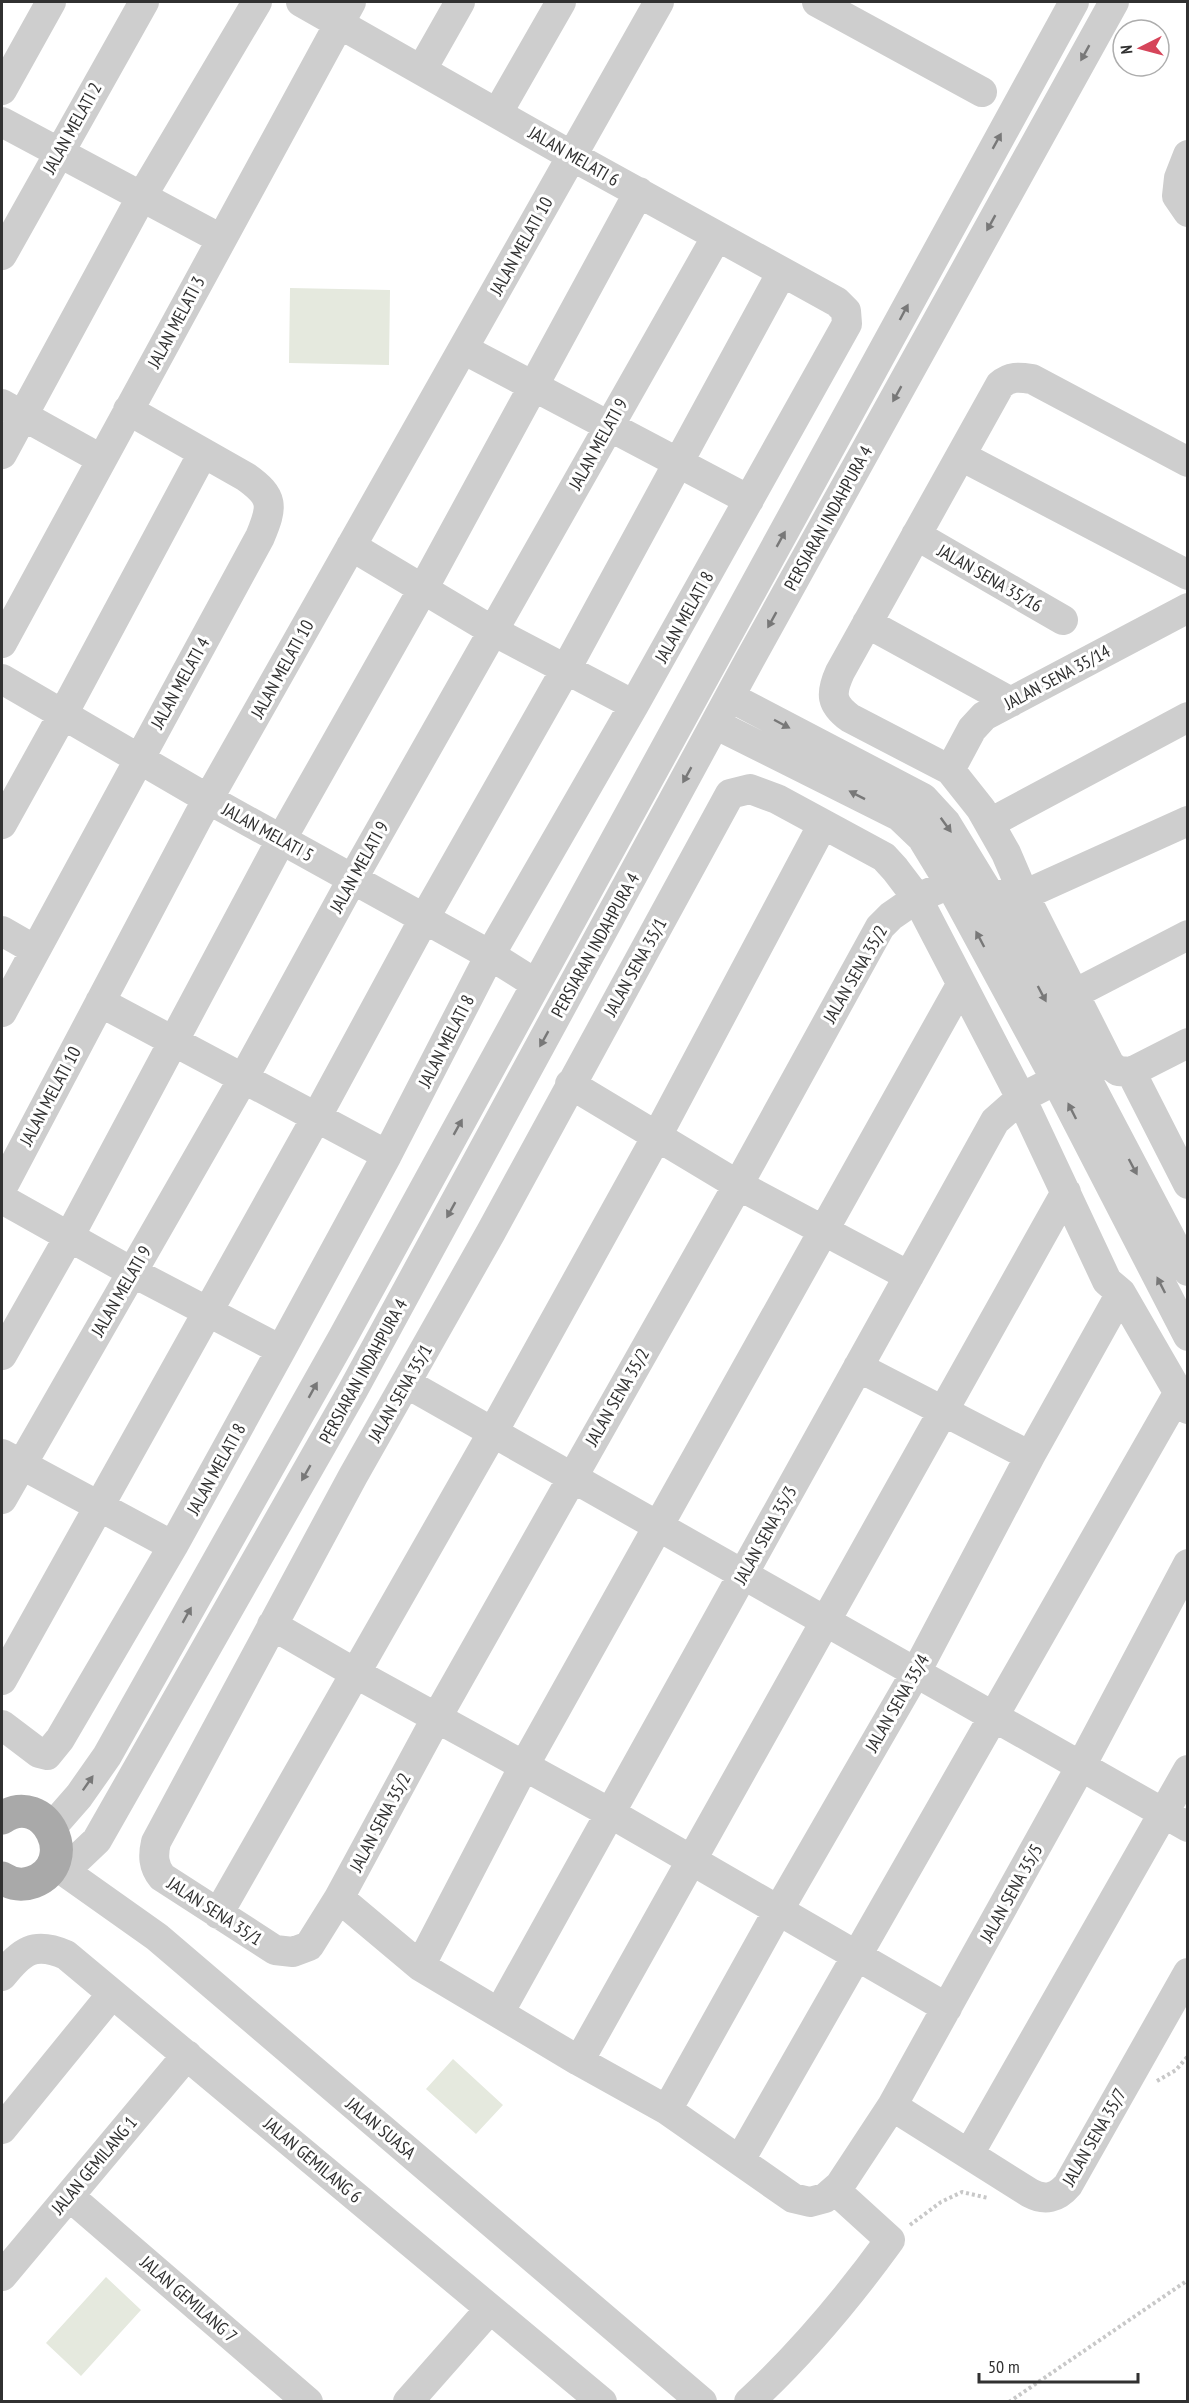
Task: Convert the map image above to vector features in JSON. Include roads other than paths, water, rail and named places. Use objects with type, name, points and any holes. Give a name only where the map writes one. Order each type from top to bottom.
[{"type":"main road","points":[[6,1810],[36,1815],[51,1828],[57,1847],[54,1864],[39,1880],[7,1884]]},
{"type":"street","points":[[2,90],[51,2]]},
{"type":"street","name":"JALAN MELATI 2","points":[[2,255],[144,2]]},
{"type":"street","points":[[2,454],[12,410],[257,2]]},
{"type":"street","name":"JALAN MELATI 6","points":[[301,2],[345,12],[422,69],[572,156],[837,302],[846,311]]},
{"type":"street","points":[[422,69],[460,2]]},
{"type":"street","points":[[498,112],[561,2]]},
{"type":"street","name":"JALAN MELATI 10","points":[[2,1188],[208,799],[658,2]]},
{"type":"street","points":[[817,2],[854,10],[982,92]]},
{"type":"street","name":"PERSIARAN INDAHPURA 4","points":[[51,1828],[74,1802],[107,1756],[343,1337],[1074,2]]},
{"type":"street","name":"PERSIARAN INDAHPURA 4","points":[[54,1864],[77,1859],[97,1840],[354,1390],[715,724],[1114,2]]},
{"type":"street","name":"JALAN MELATI 3","points":[[2,643],[345,12]]},
{"type":"street","points":[[2,122],[220,239]]},
{"type":"street","points":[[1188,155],[1179,178],[1177,196],[1188,212]]},
{"type":"street","points":[[2,1354],[69,1237],[281,840],[423,589],[639,192]]},
{"type":"street","name":"JALAN MELATI 9","points":[[2,1499],[11,1460],[132,1272],[243,1079],[353,878],[608,425],[717,236]]},
{"type":"street","points":[[2,1680],[316,1118],[424,919],[566,669],[782,272]]},
{"type":"street","name":"JALAN MELATI 8","points":[[2,1725],[39,1753],[47,1755],[54,1749],[173,1546],[281,1350],[387,1155],[490,955],[841,337],[847,324],[846,311]]},
{"type":"street","points":[[463,349],[749,501]]},
{"type":"street","points":[[1188,462],[1032,379],[1014,377],[1000,386],[867,623],[835,684],[833,699],[838,709],[850,718],[950,770],[990,823],[1110,1065],[1118,1071],[1131,1072],[1188,1043]]},
{"type":"street","points":[[12,410],[101,459]]},
{"type":"street","name":"JALAN MELATI 4","points":[[2,1012],[260,537],[267,520],[269,505],[264,490],[128,410]]},
{"type":"street","points":[[2,824],[203,453]]},
{"type":"street","points":[[960,456],[1188,575]]},
{"type":"street","name":"JALAN SENA 35/16","points":[[916,535],[1063,620]]},
{"type":"street","points":[[351,546],[493,631],[634,705]]},
{"type":"street","points":[[1181,616],[1188,581]]},
{"type":"street","name":"JALAN SENA 35/14","points":[[950,770],[972,729],[984,716],[1181,616]]},
{"type":"street","points":[[867,623],[1011,702]]},
{"type":"street","name":"JALAN MELATI 5","points":[[2,679],[62,716],[490,955],[536,984]]},
{"type":"street","points":[[730,697],[923,798],[946,823],[990,895],[1188,1271]]},
{"type":"street","points":[[990,823],[1188,717]]},
{"type":"street","points":[[715,724],[899,816],[922,838],[950,884],[1184,1321]]},
{"type":"street","name":"JALAN SENA 35/1","points":[[275,1950],[162,1877],[157,1871],[153,1852],[156,1842],[272,1625],[491,1232],[730,794],[750,789],[777,799],[823,824]]},
{"type":"street","points":[[950,884],[990,895],[1024,895],[1188,821]]},
{"type":"street","points":[[218,1914],[493,1432],[657,1136],[823,824],[884,857],[917,898],[1021,1098],[1107,1281],[1121,1293],[1183,1401],[994,1717],[740,2160]]},
{"type":"street","name":"JALAN SENA 35/2","points":[[275,1950],[293,1952],[309,1946],[339,1898],[436,1718],[738,1185],[880,927],[891,916],[917,898],[950,884]]},
{"type":"street","points":[[2,931],[35,950]]},
{"type":"street","points":[[1074,994],[1188,935]]},
{"type":"street","points":[[420,1966],[524,1766],[822,1230],[962,985]]},
{"type":"street","points":[[100,1002],[387,1155]]},
{"type":"street","points":[[1131,1072],[1184,1167]]},
{"type":"street","name":"JALAN SENA 35/3","points":[[499,2013],[995,1121],[1021,1098],[1056,1080]]},
{"type":"street","points":[[570,1084],[738,1185],[909,1276]]},
{"type":"street","points":[[579,2061],[1066,1192]]},
{"type":"street","points":[[2,1199],[132,1272],[281,1350]]},
{"type":"street","name":"JALAN SENA 35/4","points":[[668,2110],[778,1911],[916,1672],[1030,1456],[1121,1293]]},
{"type":"street","points":[[858,1367],[1030,1456]]},
{"type":"street","points":[[406,1383],[1175,1820]]},
{"type":"street","points":[[11,1460],[173,1546]]},
{"type":"street","name":"JALAN SENA 35/5","points":[[822,2196],[840,2186],[892,2106],[1081,1766],[1185,1573]]},
{"type":"street","points":[[272,1625],[610,1814],[947,2008]]},
{"type":"street","points":[[969,2154],[1175,1820],[1188,1770]]},
{"type":"street","name":"JALAN SUASA","points":[[54,1864],[157,1937],[702,2402]]},
{"type":"street","points":[[339,1898],[420,1966],[579,2061],[668,2110],[793,2198],[822,2196],[890,2240],[864,2277],[823,2326],[749,2402]]},
{"type":"street","name":"JALAN GEMILANG 6","points":[[8,1968],[25,1952],[40,1947],[53,1949],[66,1955],[602,2402]]},
{"type":"street","name":"JALAN SENA 35/7","points":[[892,2106],[1039,2198],[1050,2197],[1062,2192],[1188,1973]]},
{"type":"street","points":[[2,2129],[112,1994]]},
{"type":"street","name":"JALAN GEMILANG 1","points":[[2,2276],[187,2055]]},
{"type":"street","name":"JALAN GEMILANG 7","points":[[69,2196],[308,2402]]},
{"type":"street","points":[[408,2402],[490,2310]]}]
